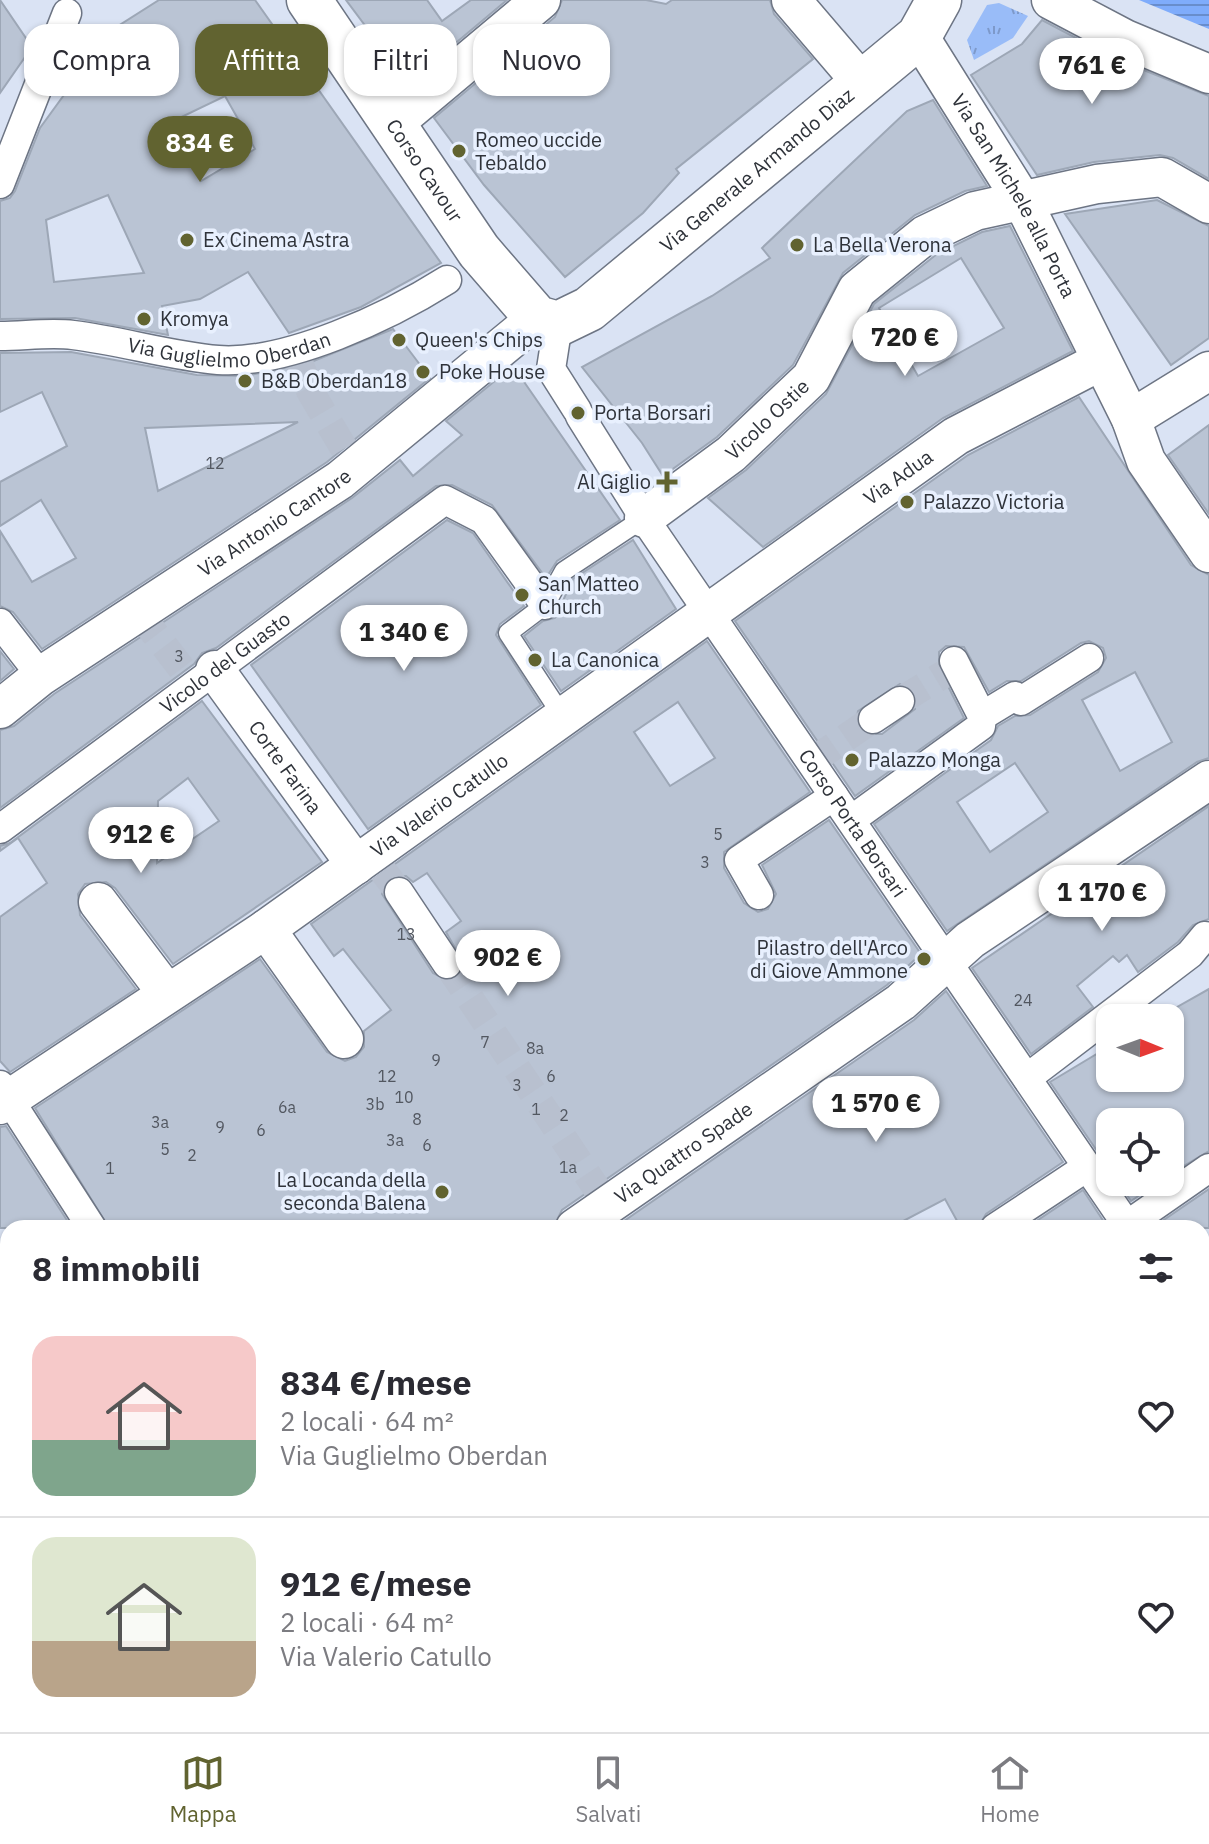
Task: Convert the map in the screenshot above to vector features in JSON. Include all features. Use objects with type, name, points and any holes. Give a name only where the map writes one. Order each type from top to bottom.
[{"type":"street","name":"Corso Cavour","points":[[309,0],[479,251],[548,321]]},
{"type":"street","points":[[393,124],[541,0]]},
{"type":"street","points":[[791,0],[862,83]]},
{"type":"street","points":[[1051,0],[1125,39],[1209,74]]},
{"type":"street","points":[[0,184],[67,13]]},
{"type":"street","name":"Via Generale Armando Diaz","points":[[548,321],[589,309],[862,83],[929,18]]},
{"type":"street","name":"Via San Michele alla Porta","points":[[929,18],[1023,202],[1099,362],[1131,419],[1146,461],[1209,553]]},
{"type":"street","name":"Vicolo Ostie","points":[[644,518],[731,454],[811,378],[857,290],[925,235],[975,211],[1097,184],[1162,177],[1209,204]]},
{"type":"street","name":"Via Guglielmo Oberdan","points":[[0,336],[70,335],[221,360],[294,349],[344,333],[447,280]]},
{"type":"street","name":"Corso Porta Borsari","points":[[548,321],[551,369],[644,518],[1124,1220]]},
{"type":"street","name":"Via Antonio Cantore","points":[[0,709],[41,676],[340,480],[548,321]]},
{"type":"street","name":"Via Adua","points":[[710,613],[956,436],[1099,362]]},
{"type":"street","points":[[1131,419],[1209,371]]},
{"type":"street","name":"Vicolo del Guasto","points":[[0,829],[445,500],[484,520],[545,605]]},
{"type":"street","name":"Via Valerio Catullo","points":[[3,1096],[266,929],[377,870],[563,717],[710,613]]},
{"type":"street","points":[[0,623],[41,676]]},
{"type":"street","points":[[982,716],[1015,696],[1021,701],[1089,658]]},
{"type":"street","points":[[851,820],[981,726],[982,716],[952,668]]},
{"type":"street","name":"Corte Farina","points":[[215,670],[377,870]]},
{"type":"street","points":[[873,719],[900,701]]},
{"type":"street","name":"Via Quattro Spade","points":[[591,1220],[610,1210],[901,1002],[948,963],[970,940],[1209,780]]},
{"type":"street","points":[[759,895],[739,860],[834,796]]},
{"type":"street","points":[[377,870],[447,964]]},
{"type":"street","points":[[98,902],[166,992]]},
{"type":"street","points":[[266,929],[344,1039]]},
{"type":"street","points":[[1027,1078],[1190,954],[1205,936]]},
{"type":"street","points":[[3,1096],[87,1220]]},
{"type":"street","points":[[1007,1220],[1087,1167]]},
{"type":"street","points":[[1136,1220],[1209,1168]]},
{"type":"lane","points":[[563,717],[508,633],[545,605],[564,571],[644,518]]},
{"type":"green space","points":[[999,3],[1028,16],[1013,38],[974,60],[967,40],[987,5]]},
{"type":"shaded area","points":[[1139,0],[1209,0],[1209,29]]},
{"type":"building","points":[[0,0],[24,35],[24,58],[0,93]]},
{"type":"building","points":[[159,0],[255,0],[272,24],[195,24],[195,96],[225,96],[323,96],[441,263],[361,307],[289,333],[248,272],[200,299],[162,306],[168,335],[75,318],[0,319],[0,201],[10,198],[15,191],[40,128],[63,96],[179,96],[179,24],[121,24]],"holes":[[[225,96],[255,149],[201,181],[171,122]],[[108,195],[144,273],[54,282],[46,220]]]},
{"type":"building","points":[[346,0],[427,0],[442,21],[471,0],[507,0],[478,24],[473,24],[473,29],[457,42],[457,24],[364,24]]},
{"type":"building","points":[[562,0],[646,0],[666,4],[672,0],[770,0],[774,14],[813,59],[676,169],[679,173],[643,213],[565,277],[484,185],[434,118],[473,85],[473,96],[610,96],[610,24],[547,24],[555,17]]},
{"type":"building","points":[[1042,20],[1116,59],[1209,96],[1209,179],[1173,158],[1160,155],[1094,162],[1037,175],[971,75],[1022,44]]},
{"type":"building","points":[[933,100],[987,186],[965,191],[915,215],[843,273],[793,365],[717,437],[663,476],[642,443],[582,367],[712,296],[770,258],[762,248],[907,111]]},
{"type":"building","points":[[1157,200],[1209,226],[1209,338],[1171,365],[1065,214]]},
{"type":"building","points":[[1010,226],[1073,351],[943,418],[763,547],[708,498],[746,470],[826,394],[874,304],[937,254],[982,232]],"holes":[[[961,258],[1004,328],[918,376],[879,308]]]},
{"type":"building","points":[[393,329],[430,378],[327,462],[42,649],[13,612],[0,606],[0,531],[32,582],[76,558],[41,500],[0,526],[0,482],[67,446],[42,392],[0,412],[0,353],[71,352],[197,375],[246,376],[311,362]],"holes":[[[298,422],[158,491],[145,428]]]},
{"type":"building","points":[[513,366],[620,520],[557,561],[546,578],[492,505],[452,485],[436,486],[216,648],[202,653],[194,664],[0,808],[0,730],[14,726],[54,694],[352,498],[400,460],[413,476],[462,435],[446,421]]},
{"type":"building","points":[[1079,397],[1191,565],[1209,575],[1209,758],[1197,762],[947,931],[874,824],[991,740],[998,726],[1015,716],[1030,715],[1098,672],[1106,658],[1103,648],[1089,641],[1081,643],[1021,681],[1007,681],[989,692],[964,647],[946,646],[939,652],[939,668],[964,718],[855,796],[735,621],[968,455]],"holes":[[[1135,672],[1172,742],[1120,771],[1082,700]],[[900,684],[914,692],[915,709],[882,734],[865,734],[856,721],[858,711]],[[1015,763],[1048,812],[990,852],[957,802]]]},
{"type":"building","points":[[1209,425],[1209,514],[1168,455]]},
{"type":"building","points":[[447,520],[473,533],[524,606],[500,624],[496,635],[541,705],[368,829],[251,665]]},
{"type":"building","points":[[633,540],[676,609],[561,691],[524,636],[543,621],[555,618],[573,579]]},
{"type":"building","points":[[707,641],[810,792],[724,852],[724,868],[744,903],[758,912],[768,909],[776,894],[762,865],[829,820],[921,954],[887,985],[562,1210],[557,1220],[104,1220],[35,1108],[260,959],[327,1052],[345,1061],[356,1057],[364,1047],[364,1031],[391,1010],[343,949],[334,956],[311,924]],"holes":[[[678,702],[715,758],[670,786],[634,732]],[[427,873],[461,921],[446,932],[464,964],[462,972],[449,981],[433,973],[382,894],[390,878],[406,876],[413,882]]]},
{"type":"building","points":[[0,651],[14,669],[0,681]]},
{"type":"building","points":[[202,701],[322,862],[173,964],[115,888],[106,882],[85,884],[78,894],[80,915],[136,989],[10,1072],[0,1061],[0,917],[47,883],[18,838],[0,851],[0,846],[10,843]],"holes":[[[188,778],[219,821],[157,863],[158,801]]]},
{"type":"building","points":[[1209,806],[1209,919],[1193,925],[1178,942],[1138,972],[1127,955],[1119,962],[1113,956],[1077,986],[1093,1007],[1031,1054],[972,968]]},
{"type":"building","points":[[1209,989],[1209,1151],[1184,1166],[1184,1108],[1096,1108],[1096,1149],[1050,1082],[1096,1054],[1096,1092],[1184,1092],[1182,1004]]},
{"type":"building","points":[[946,991],[1063,1162],[986,1214],[983,1220],[957,1220],[945,1199],[905,1220],[626,1220],[914,1020]]},
{"type":"building","points":[[6,1126],[67,1220],[0,1220],[0,1127]]},
{"type":"building","points":[[1209,1189],[1209,1220],[1164,1220]]},
{"type":"building","points":[[1083,1190],[1103,1220],[1038,1220]]},
{"type":"tunnel","points":[[294,349],[310,391],[355,467]]},
{"type":"tunnel","points":[[139,613],[195,686]]},
{"type":"tunnel","points":[[900,701],[944,674]]},
{"type":"tunnel","points":[[811,762],[873,719]]},
{"type":"tunnel","points":[[383,871],[399,892]]},
{"type":"tunnel","points":[[447,964],[601,1195]]},
{"type":"place","name":"Romeo uccide Tebaldo","points":[[459,151]]},
{"type":"place","name":"Ex Cinema Astra","points":[[187,240]]},
{"type":"place","name":"La Bella Verona","points":[[797,245]]},
{"type":"place","name":"Kromya","points":[[144,319]]},
{"type":"place","name":"Queen's Chips","points":[[399,340]]},
{"type":"place","name":"Poke House","points":[[423,372]]},
{"type":"place","name":"B&B Oberdan18","points":[[245,381]]},
{"type":"place","name":"Porta Borsari","points":[[578,413]]},
{"type":"place","name":"Al Giglio","points":[[667,482]]},
{"type":"place","name":"Palazzo Victoria","points":[[907,502]]},
{"type":"place","name":"San Matteo Church","points":[[522,595]]},
{"type":"place","name":"La Canonica","points":[[535,660]]},
{"type":"place","name":"Palazzo Monga","points":[[852,760]]},
{"type":"place","name":"Pilastro dell'Arco di Giove Ammone","points":[[924,959]]},
{"type":"place","name":"La Locanda della seconda Balena","points":[[442,1192]]}]
